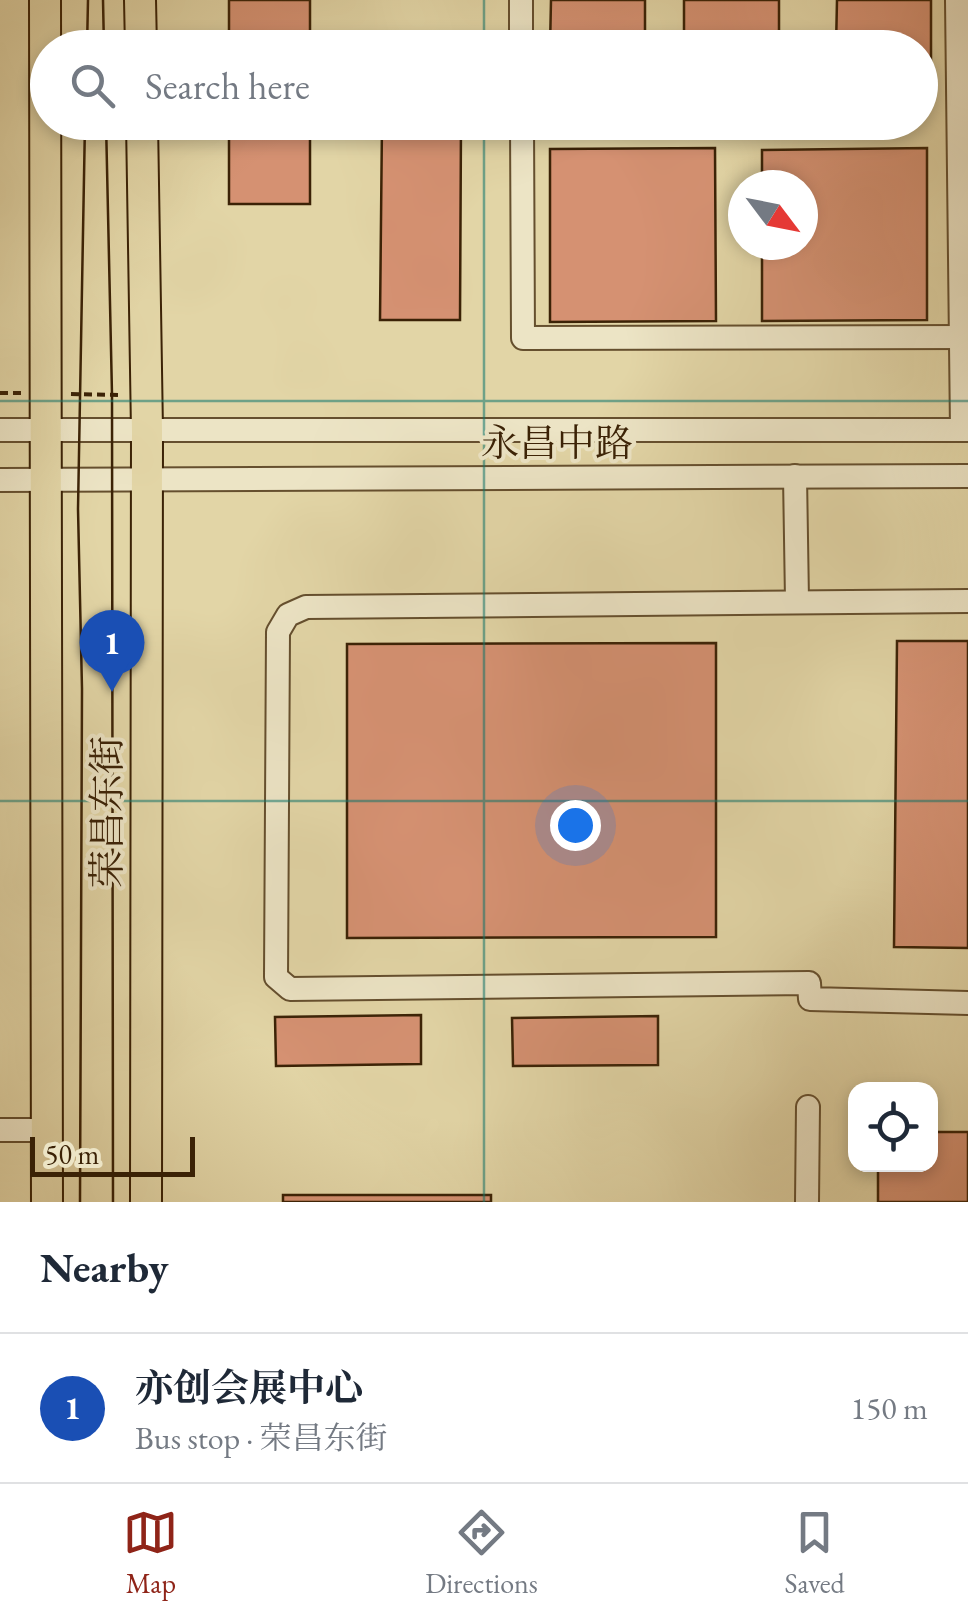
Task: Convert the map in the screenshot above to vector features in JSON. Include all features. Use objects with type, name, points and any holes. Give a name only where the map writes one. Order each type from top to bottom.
[{"type":"main road","name":"荣昌东街","points":[[45,0],[45,30]]},
{"type":"main road","points":[[140,0],[141,30]]},
{"type":"main road","name":"荣昌东街","points":[[45,140],[47,1202]]},
{"type":"main road","name":"荣昌东街","points":[[142,140],[148,431],[146,1202]]},
{"type":"street","points":[[521,0],[522,30]]},
{"type":"street","points":[[956,0],[965,430]]},
{"type":"street","points":[[522,140],[523,338],[964,337]]},
{"type":"street","name":"永昌中路","points":[[0,430],[965,430]]},
{"type":"street","points":[[795,476],[797,600]]},
{"type":"street","name":"永昌中路","points":[[0,480],[968,476]]},
{"type":"street","points":[[968,601],[306,607],[288,615],[278,632],[276,978],[290,989],[809,983],[810,999],[968,1003]]},
{"type":"street","points":[[807,1202],[808,1107]]},
{"type":"street","points":[[0,1130],[47,1130]]},
{"type":"path","points":[[0,393],[121,394],[148,431]]},
{"type":"building","points":[[229,0],[310,0],[310,30],[229,30]]},
{"type":"building","points":[[551,0],[645,0],[645,30],[550,30]]},
{"type":"building","points":[[684,0],[779,0],[779,30],[684,30]]},
{"type":"building","points":[[837,0],[931,0],[931,30],[836,30]]},
{"type":"building","points":[[229,140],[310,140],[310,204],[229,204]]},
{"type":"building","points":[[382,140],[461,140],[460,320],[380,320]]},
{"type":"building","points":[[715,148],[716,321],[550,322],[550,149]]},
{"type":"building","points":[[927,148],[927,320],[762,321],[762,260],[818,260],[818,170],[762,170],[762,150]]},
{"type":"building","points":[[897,641],[968,641],[968,948],[894,947]]},
{"type":"building","points":[[716,643],[716,937],[347,938],[347,644]]},
{"type":"building","points":[[421,1015],[421,1064],[276,1066],[275,1017]]},
{"type":"building","points":[[658,1016],[658,1065],[513,1066],[512,1018]]},
{"type":"building","points":[[938,1132],[968,1132],[968,1202],[878,1202],[878,1172],[938,1172]]},
{"type":"building","points":[[283,1195],[491,1195],[491,1202],[283,1202]]},
{"type":"tram line","points":[[87,30],[88,0]]},
{"type":"tram line","points":[[103,0],[104,30]]},
{"type":"tram line","points":[[80,1202],[82,689],[78,509],[85,140]]},
{"type":"tram line","points":[[106,140],[112,394],[113,1202]]},
{"type":"place","name":"亦创会展中心","points":[[112,692]]}]
